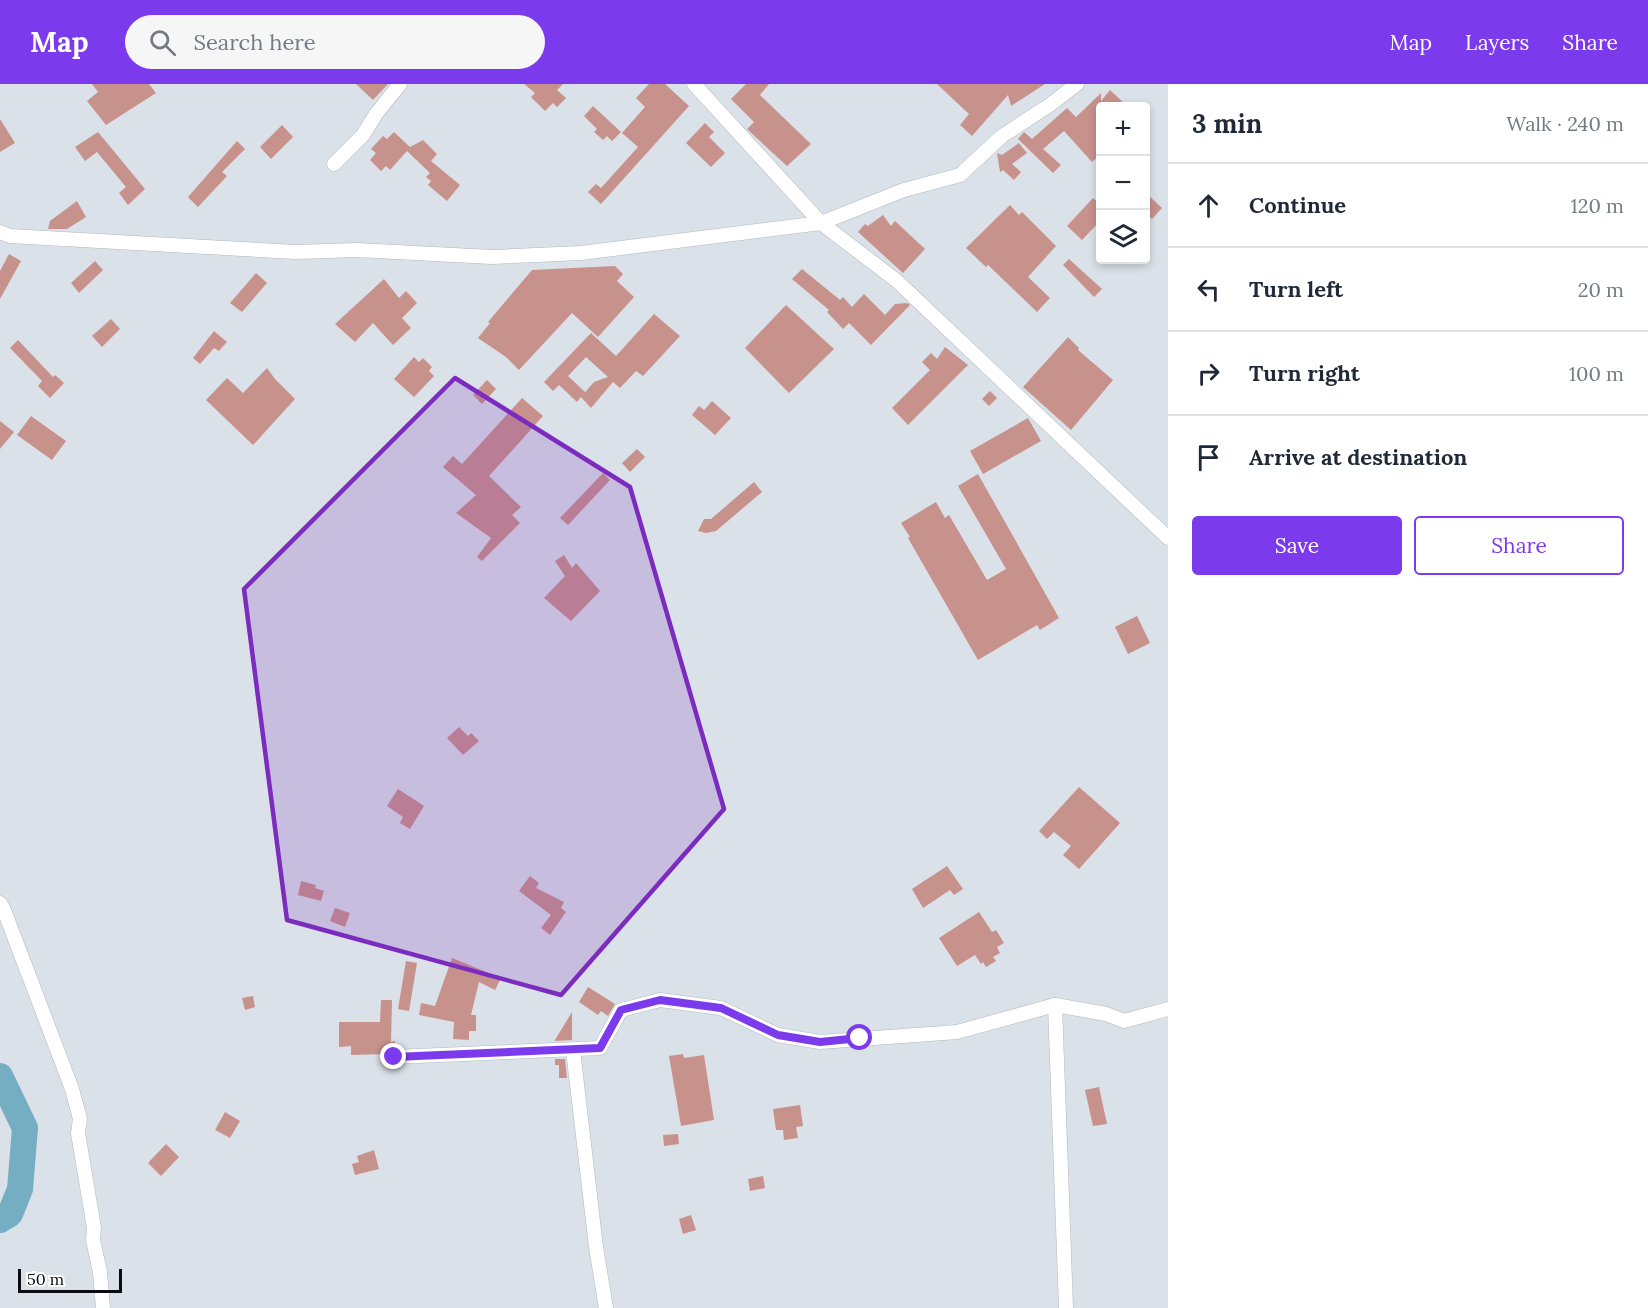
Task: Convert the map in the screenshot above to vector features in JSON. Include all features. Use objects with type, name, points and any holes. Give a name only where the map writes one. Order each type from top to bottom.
[{"type":"street","points":[[334,164],[363,135],[399,84]]},
{"type":"street","points":[[694,84],[821,223],[897,281],[1168,538]]},
{"type":"street","points":[[0,232],[10,236],[229,249],[296,252],[357,250],[492,257],[581,254],[821,223],[904,190],[960,175],[1002,136],[1077,84]]},
{"type":"street","points":[[0,903],[72,1089],[80,1119],[78,1133],[94,1228],[93,1240],[100,1272],[103,1308]]},
{"type":"street","points":[[394,1057],[600,1048],[621,1010],[660,1000],[721,1008],[778,1035],[820,1042],[957,1032],[1055,1005],[1106,1014],[1124,1022],[1168,1009]]},
{"type":"street","points":[[1055,1005],[1066,1308]]},
{"type":"street","points":[[573,1050],[596,1247],[606,1308]]},
{"type":"highlighted area","points":[[455,378],[630,487],[724,809],[561,995],[287,920],[244,589]]},
{"type":"building","points":[[92,84],[149,84],[156,93],[106,125],[87,101],[98,92]]},
{"type":"building","points":[[356,84],[388,84],[373,100]]},
{"type":"building","points":[[524,84],[563,84],[557,90],[566,98],[557,107],[553,103],[545,111],[531,97],[535,93]]},
{"type":"building","points":[[649,84],[665,84],[689,106],[601,204],[588,192],[596,184],[601,188],[638,147],[622,133],[645,107],[636,98]]},
{"type":"building","points":[[746,84],[769,84],[760,95],[811,144],[787,166],[747,129],[754,122],[731,99]]},
{"type":"building","points":[[937,84],[1045,84],[1011,106],[1008,95],[972,136],[960,125],[969,114]]},
{"type":"building","points":[[1110,90],[1123,102],[1096,102],[1096,158],[1092,162],[1064,131],[1043,149],[1061,165],[1053,173],[1018,139],[1024,132],[1032,139],[1067,108],[1076,117],[1101,93],[1101,101]]},
{"type":"building","points":[[593,106],[621,132],[612,141],[607,136],[603,140],[594,132],[597,129],[584,116]]},
{"type":"building","points":[[0,119],[15,143],[0,152]]},
{"type":"building","points":[[705,123],[714,132],[709,137],[725,153],[711,167],[686,143]]},
{"type":"building","points":[[282,125],[293,137],[271,159],[260,147]]},
{"type":"building","points":[[98,132],[145,189],[128,205],[119,193],[126,187],[97,152],[85,161],[75,147]]},
{"type":"building","points":[[394,132],[410,147],[423,140],[437,154],[431,161],[460,185],[447,201],[428,185],[431,181],[426,177],[430,173],[407,151],[390,170],[386,166],[381,171],[370,160],[376,153],[371,149],[383,136],[387,139]]},
{"type":"building","points":[[237,141],[245,149],[222,172],[227,176],[198,207],[188,197]]},
{"type":"building","points":[[1019,143],[1027,153],[1012,164],[1021,172],[1014,180],[1003,170],[1000,172],[997,153],[1002,155]]},
{"type":"building","points":[[1150,197],[1162,208],[1152,219],[1150,217]]},
{"type":"building","points":[[1093,198],[1096,201],[1096,225],[1082,240],[1067,226]]},
{"type":"building","points":[[77,201],[86,217],[67,229],[48,229],[50,221]]},
{"type":"building","points":[[1010,205],[1019,215],[1022,212],[1056,246],[1028,277],[1050,298],[1037,312],[988,265],[986,267],[966,248]]},
{"type":"building","points":[[883,215],[891,226],[895,221],[925,249],[903,273],[858,232],[865,224],[868,226]]},
{"type":"building","points":[[9,254],[21,261],[0,299],[0,271]]},
{"type":"building","points":[[1069,259],[1102,289],[1094,297],[1063,265]]},
{"type":"building","points":[[95,261],[103,270],[79,293],[71,283]]},
{"type":"building","points":[[615,266],[623,274],[617,281],[634,297],[598,337],[572,313],[519,370],[506,357],[478,338],[490,323],[488,322],[532,270]]},
{"type":"building","points":[[802,269],[840,300],[843,297],[852,307],[864,294],[885,315],[895,304],[910,305],[871,345],[849,323],[843,329],[827,312],[829,310],[792,279]]},
{"type":"building","points":[[256,273],[267,283],[242,312],[230,303]]},
{"type":"building","points":[[384,279],[399,298],[406,291],[417,303],[402,318],[411,328],[393,345],[373,323],[355,342],[335,324]]},
{"type":"building","points":[[786,305],[834,349],[789,393],[745,348]]},
{"type":"building","points":[[654,314],[680,336],[643,376],[636,371],[620,388],[613,382],[591,408],[581,397],[577,402],[559,385],[553,391],[544,382],[591,333],[616,356]],"holes":[[[586,357],[608,377],[594,382],[581,397],[585,392],[568,376]]]},
{"type":"building","points":[[111,319],[120,329],[102,347],[92,336]]},
{"type":"building","points":[[214,331],[227,342],[219,351],[214,348],[200,364],[193,358]]},
{"type":"building","points":[[1068,337],[1079,348],[1078,350],[1113,380],[1071,430],[1023,387]]},
{"type":"building","points":[[18,340],[53,377],[55,375],[64,383],[50,398],[38,386],[42,381],[10,348]]},
{"type":"building","points":[[945,347],[968,365],[908,425],[892,408],[930,370],[922,362],[931,353],[937,359]]},
{"type":"building","points":[[414,357],[419,362],[423,358],[432,367],[429,371],[434,376],[414,397],[394,379]]},
{"type":"building","points":[[267,368],[295,399],[253,445],[206,400],[227,378],[243,393]]},
{"type":"building","points":[[487,380],[496,389],[482,404],[473,395]]},
{"type":"building","points":[[990,391],[997,398],[989,406],[982,399]]},
{"type":"building","points":[[522,398],[543,416],[489,476],[521,507],[512,515],[520,523],[482,561],[477,557],[491,538],[456,513],[476,495],[443,467],[453,456],[462,464]]},
{"type":"building","points":[[712,401],[731,418],[715,435],[692,415],[699,406],[704,410]]},
{"type":"building","points":[[31,416],[66,441],[52,460],[17,435]]},
{"type":"building","points":[[1028,418],[1041,441],[983,474],[970,451]]},
{"type":"building","points":[[0,421],[14,432],[0,449]]},
{"type":"building","points":[[637,449],[645,457],[630,472],[622,463]]},
{"type":"building","points":[[603,473],[610,480],[568,525],[560,518]]},
{"type":"building","points":[[978,474],[1059,618],[1040,630],[1037,625],[978,660],[901,523],[936,502],[945,518],[949,515],[987,580],[1006,569],[958,486]]},
{"type":"building","points":[[754,482],[762,492],[716,531],[706,533],[698,531],[704,519],[711,519]]},
{"type":"building","points":[[564,555],[572,568],[576,563],[600,591],[571,621],[544,598],[565,576],[555,561]]},
{"type":"building","points":[[1137,616],[1150,643],[1128,654],[1115,627]]},
{"type":"building","points":[[459,727],[468,736],[471,733],[479,741],[463,755],[447,738]]},
{"type":"building","points":[[1079,787],[1120,823],[1079,869],[1063,855],[1071,846],[1054,832],[1047,839],[1039,831]]},
{"type":"building","points":[[398,789],[424,806],[410,829],[400,823],[403,817],[387,806]]},
{"type":"building","points":[[947,866],[963,889],[954,895],[950,890],[923,908],[912,889]]},
{"type":"building","points":[[530,876],[539,883],[536,888],[564,902],[561,908],[566,912],[550,935],[541,928],[551,915],[519,891]]},
{"type":"building","points":[[301,881],[316,885],[315,888],[324,891],[321,901],[298,895]]},
{"type":"building","points":[[335,908],[350,913],[345,927],[330,921]]},
{"type":"building","points":[[979,912],[992,932],[996,930],[1004,943],[997,947],[1000,953],[993,957],[996,961],[986,967],[975,955],[957,966],[939,938]]},
{"type":"building","points":[[452,958],[501,978],[495,990],[479,982],[471,1015],[476,1015],[476,1031],[469,1031],[469,1040],[453,1039],[454,1022],[419,1015],[421,1003],[435,1006]]},
{"type":"building","points":[[406,961],[417,963],[409,1011],[398,1009]]},
{"type":"building","points":[[588,987],[615,1004],[608,1016],[601,1011],[598,1015],[579,1002]]},
{"type":"building","points":[[253,996],[255,1007],[245,1010],[242,998]]},
{"type":"building","points":[[381,1000],[392,1000],[391,1042],[395,1041],[395,1048],[386,1054],[351,1055],[351,1046],[339,1047],[339,1022],[380,1022]]},
{"type":"building","points":[[572,1012],[572,1040],[555,1041],[555,1040]]},
{"type":"building","points":[[683,1054],[684,1058],[704,1055],[714,1120],[681,1126],[669,1056]]},
{"type":"building","points":[[555,1059],[565,1059],[567,1078],[559,1078],[559,1065],[555,1065]]},
{"type":"building","points":[[1099,1087],[1107,1124],[1093,1126],[1085,1090]]},
{"type":"building","points":[[800,1105],[803,1126],[796,1127],[798,1138],[784,1140],[783,1130],[776,1130],[773,1109]]},
{"type":"building","points":[[225,1112],[240,1121],[230,1138],[215,1130]]},
{"type":"building","points":[[678,1134],[679,1144],[664,1146],[663,1135]]},
{"type":"building","points":[[166,1144],[179,1157],[161,1176],[148,1163]]},
{"type":"building","points":[[374,1150],[379,1169],[355,1175],[352,1164],[359,1162],[357,1156]]},
{"type":"building","points":[[763,1176],[765,1188],[750,1191],[748,1179]]},
{"type":"building","points":[[691,1215],[696,1230],[683,1234],[679,1219]]},
{"type":"waterway","points":[[0,1076],[25,1128],[20,1189],[10,1214],[0,1220]]},
{"type":"route","points":[[394,1057],[600,1048],[621,1010],[660,1000],[721,1008],[778,1035],[820,1042],[860,1038]]}]
